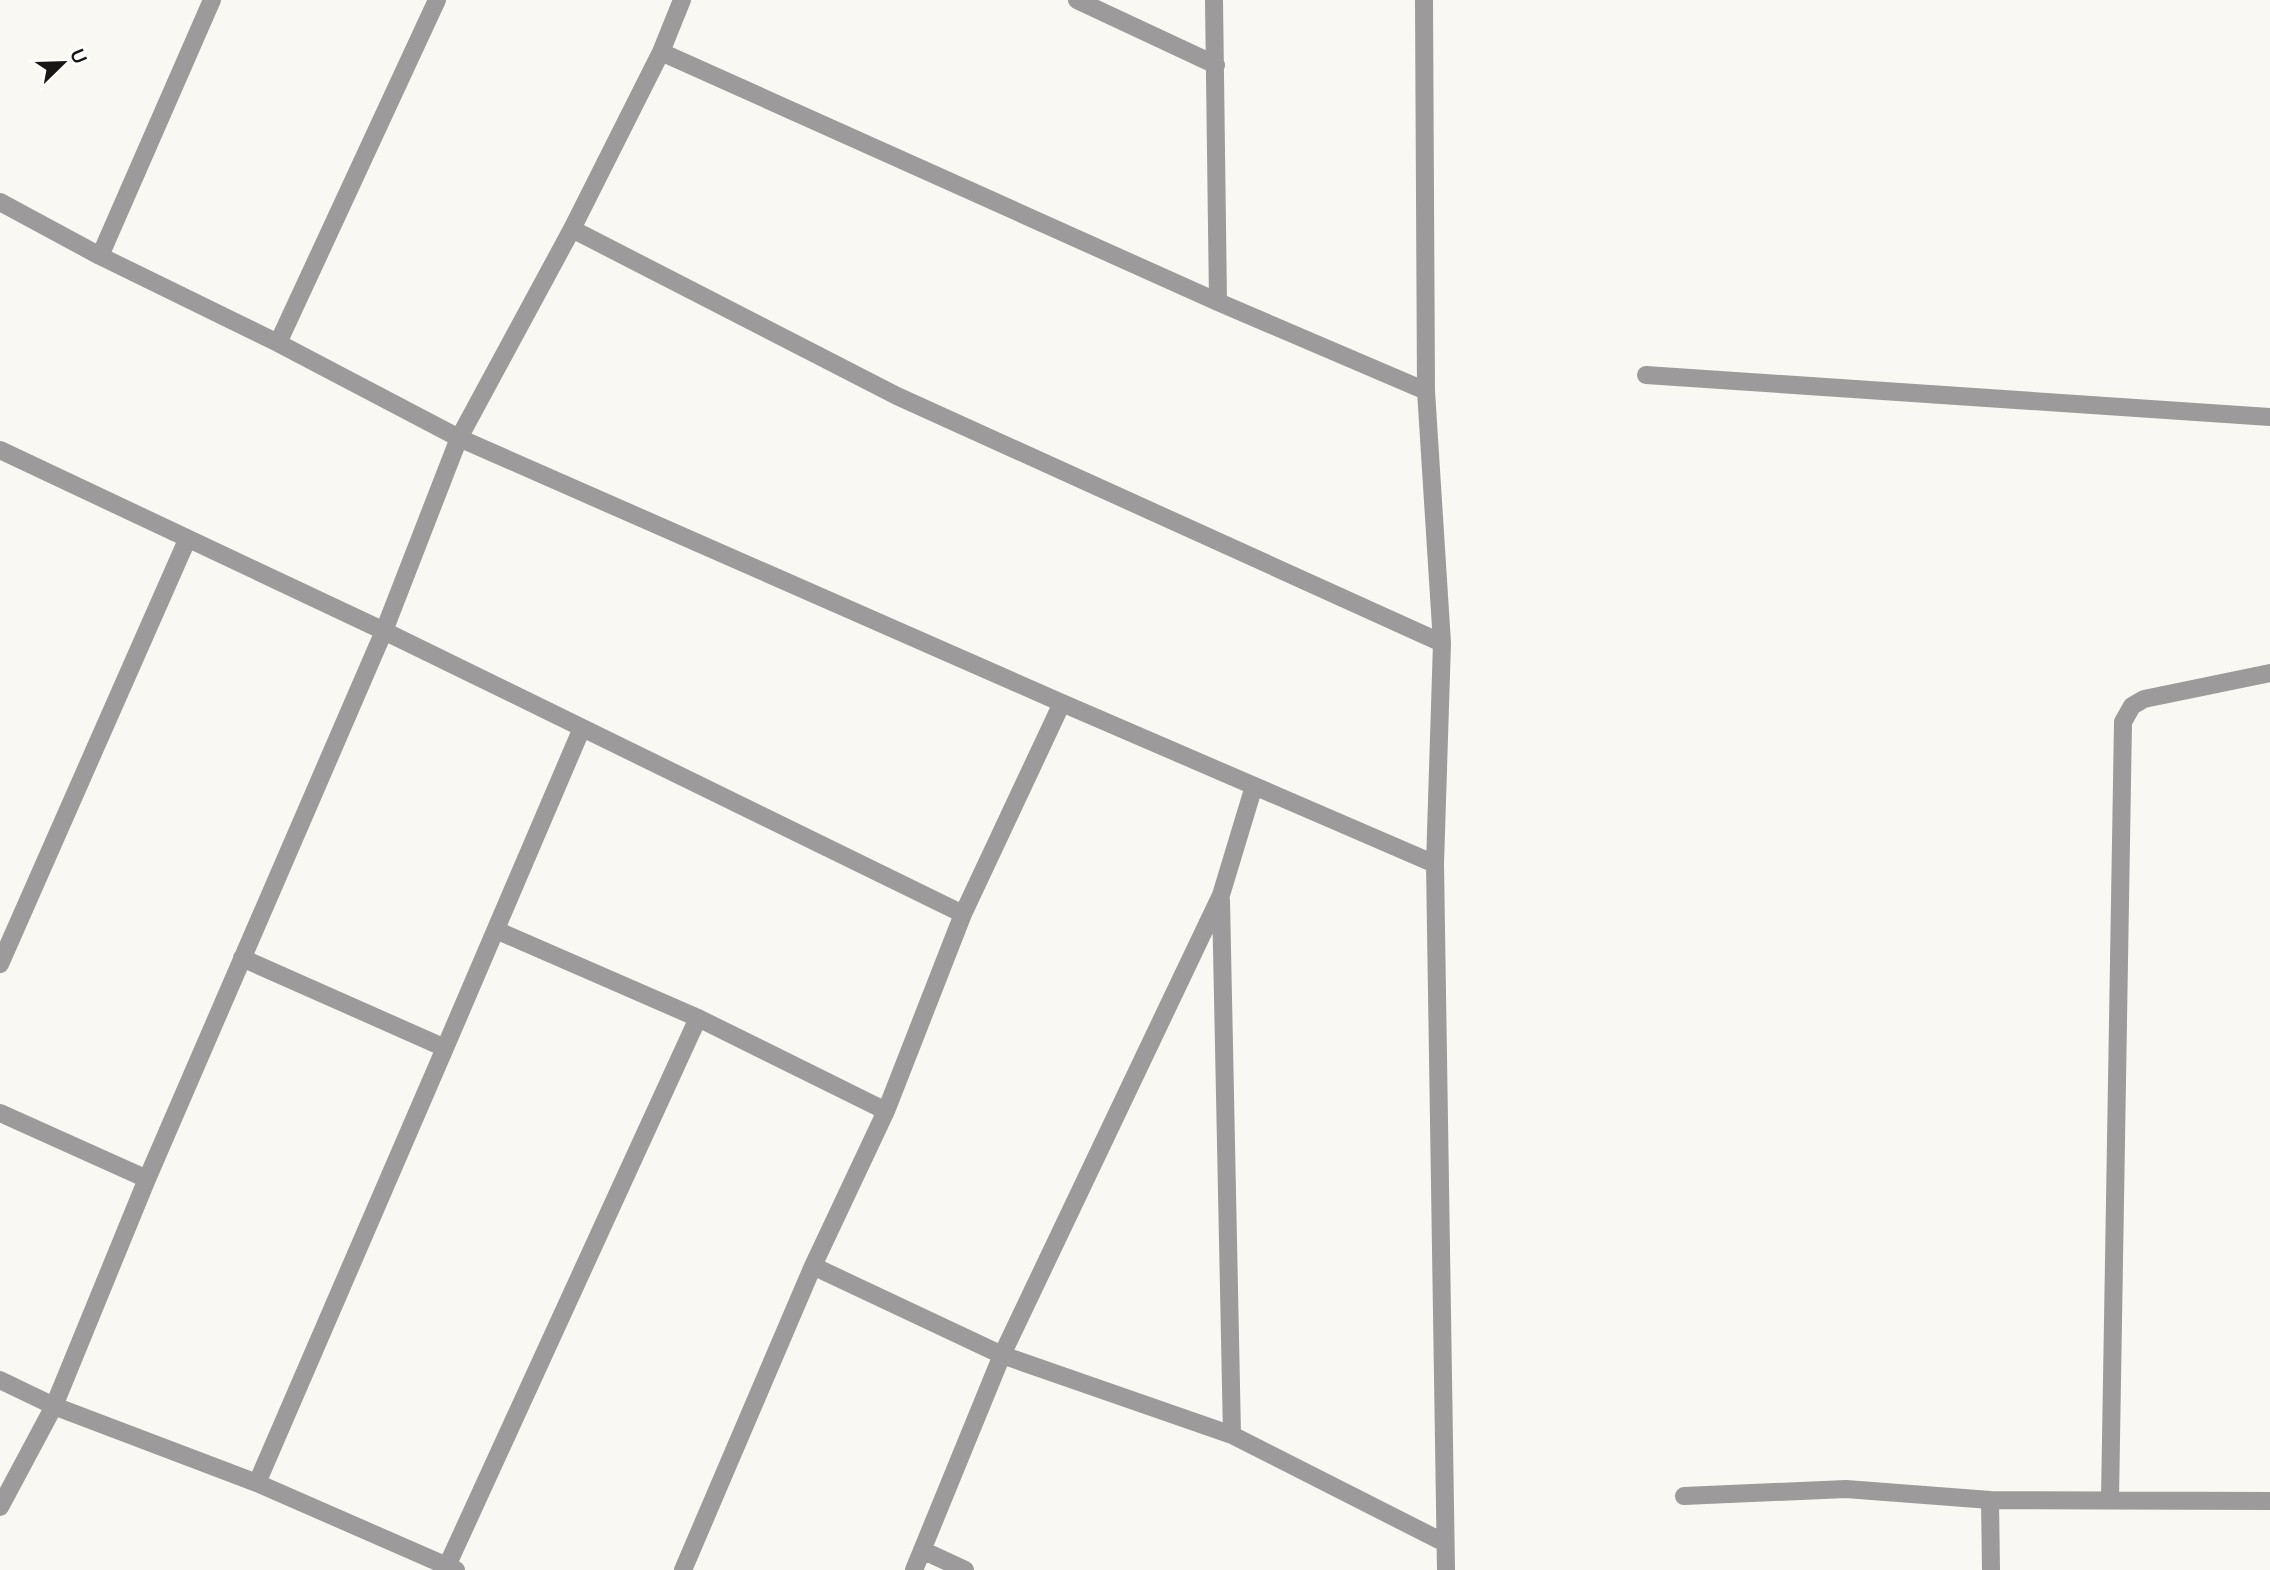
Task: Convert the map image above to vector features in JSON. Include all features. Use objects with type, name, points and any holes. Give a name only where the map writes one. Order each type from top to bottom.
[{"type":"street","points":[[100,256],[212,0]]},
{"type":"street","points":[[278,343],[437,0]]},
{"type":"street","points":[[0,1507],[54,1406],[147,1179],[384,631],[459,438],[572,229],[661,51],[682,0]]},
{"type":"street","points":[[1077,0],[1216,65]]},
{"type":"street","points":[[1214,0],[1218,302]]},
{"type":"street","points":[[1424,0],[1426,391],[1442,643],[1435,864],[1446,1570]]},
{"type":"street","points":[[661,51],[1218,302],[1426,391]]},
{"type":"street","points":[[0,202],[100,256],[278,343],[459,438],[1435,864]]},
{"type":"street","points":[[572,229],[897,396],[1442,643]]},
{"type":"street","points":[[1646,375],[2270,416]]},
{"type":"street","points":[[0,450],[384,631],[963,914]]},
{"type":"street","points":[[0,964],[187,540]]},
{"type":"street","points":[[2110,1500],[2123,722],[2133,706],[2144,699],[2270,673]]},
{"type":"street","points":[[683,1570],[813,1266],[886,1111],[963,914],[1062,703]]},
{"type":"street","points":[[257,1483],[582,728]]},
{"type":"street","points":[[914,1570],[1002,1355],[1221,895],[1254,786]]},
{"type":"street","points":[[1221,895],[1232,1435]]},
{"type":"street","points":[[496,930],[698,1018],[886,1111]]},
{"type":"street","points":[[242,958],[445,1048]]},
{"type":"street","points":[[0,1380],[54,1406],[257,1483],[451,1568],[698,1018]]},
{"type":"street","points":[[0,1113],[147,1179]]},
{"type":"street","points":[[813,1266],[1002,1355],[1232,1435],[1445,1543]]},
{"type":"street","points":[[1684,1496],[1846,1489],[1990,1500],[2270,1501]]},
{"type":"street","points":[[1990,1500],[1991,1570]]},
{"type":"street","points":[[922,1550],[965,1570]]}]
